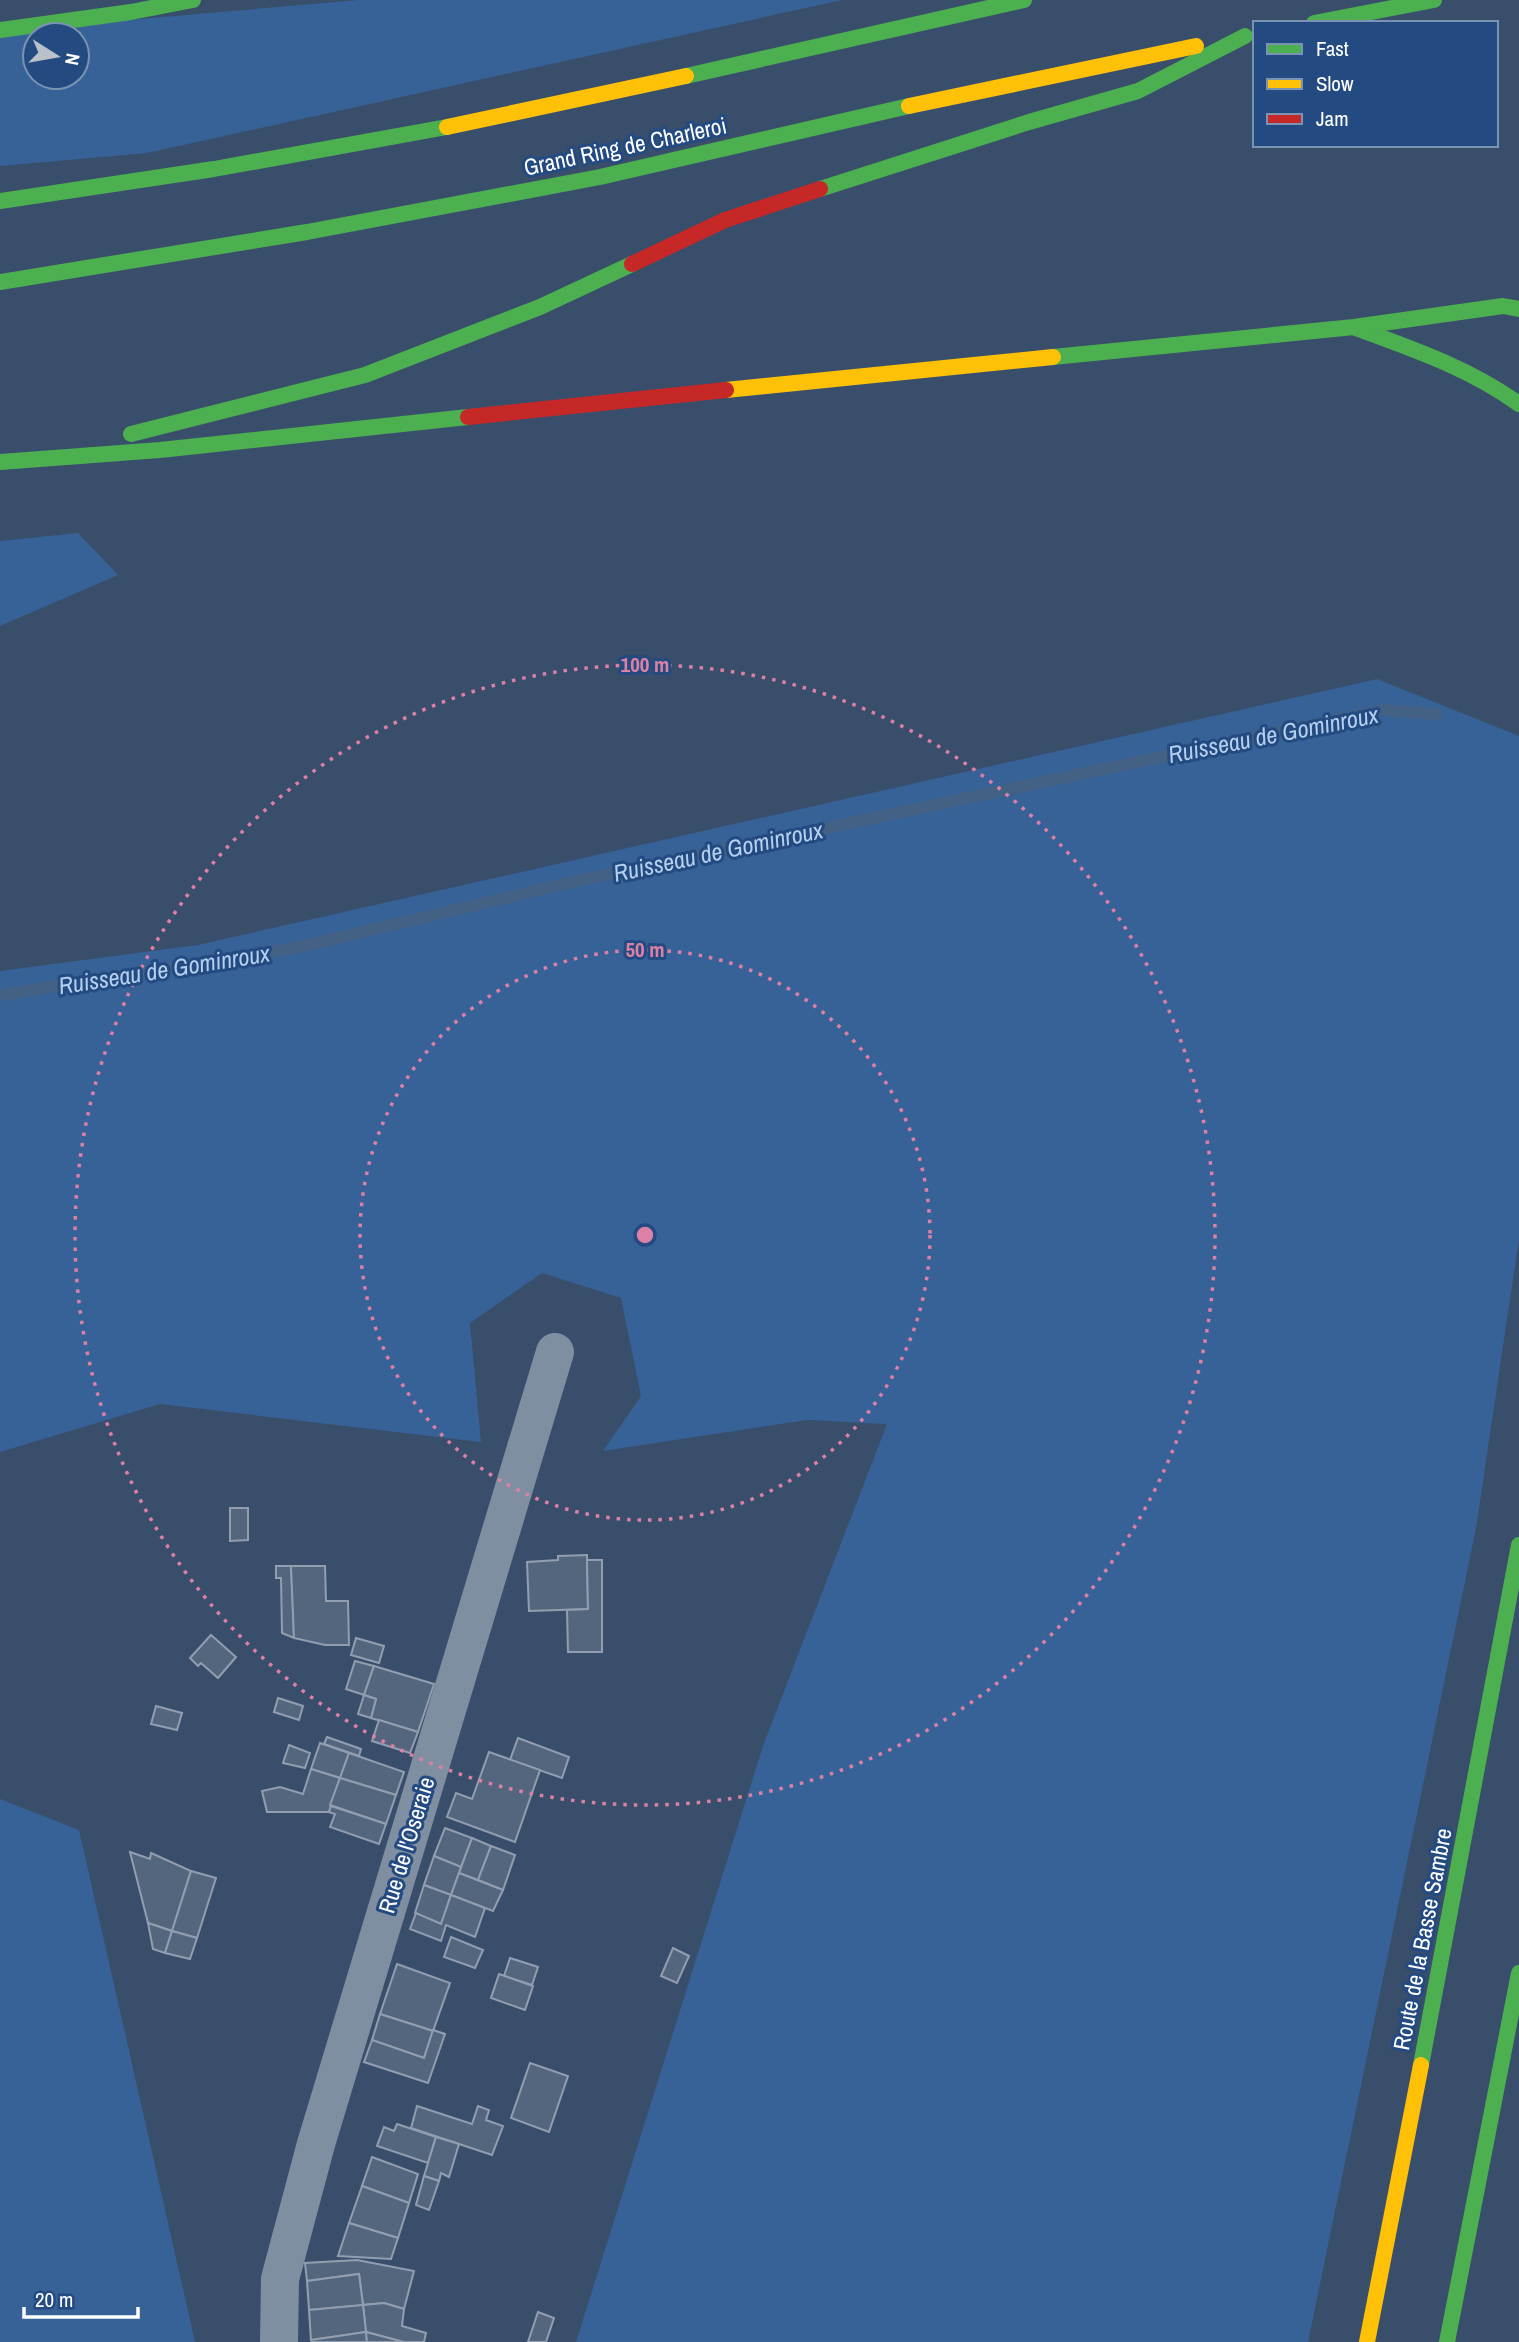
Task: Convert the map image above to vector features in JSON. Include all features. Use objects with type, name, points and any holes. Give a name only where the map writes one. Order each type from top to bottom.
[{"type":"highway","points":[[0,30],[131,12],[193,0]]},
{"type":"highway","points":[[0,201],[290,156],[529,110],[890,27],[1024,0]]},
{"type":"highway","points":[[1324,21],[1434,0]]},
{"type":"highway","points":[[31,459],[365,375],[540,306],[725,220],[1029,121],[1138,91],[1250,35]]},
{"type":"highway","name":"Grand Ring de Charleroi","points":[[0,282],[307,232],[600,177],[900,108],[1250,35]]},
{"type":"highway","points":[[0,462],[160,450],[841,377],[1354,327],[1503,306],[1519,309]]},
{"type":"highway","points":[[1354,327],[1431,356],[1496,385],[1519,404]]},
{"type":"highway","name":"Route de la Basse Sambre","points":[[1367,2342],[1519,1545]]},
{"type":"highway","points":[[1447,2342],[1519,1973]]},
{"type":"street","name":"Rue de l'Oseraie","points":[[279,2342],[280,2279],[316,2144],[555,1352]]},
{"type":"shaded area","points":[[359,0],[842,0],[147,153],[0,166],[0,31],[21,29],[21,91],[91,91],[91,23]]},
{"type":"shaded area","points":[[78,533],[118,575],[0,626],[0,541]]},
{"type":"shaded area","points":[[1377,679],[1519,736],[1519,1239],[1476,1528],[1308,2342],[576,2342],[763,1746],[887,1424],[807,1420],[603,1451],[641,1396],[621,1298],[542,1273],[470,1323],[481,1442],[160,1404],[0,1452],[0,971],[198,945]]},
{"type":"shaded area","points":[[0,1799],[79,1830],[195,2342],[0,2342]]},
{"type":"building","points":[[230,1508],[248,1508],[248,1540],[230,1541]]},
{"type":"building","points":[[587,1555],[588,1609],[529,1611],[527,1562],[558,1560],[558,1556]]},
{"type":"building","points":[[587,1560],[602,1560],[602,1652],[568,1652],[567,1610],[588,1609]]},
{"type":"building","points":[[276,1566],[291,1566],[294,1638],[282,1633],[281,1578],[276,1578]]},
{"type":"building","points":[[291,1566],[325,1566],[326,1601],[348,1601],[349,1645],[325,1645],[294,1638]]},
{"type":"building","points":[[211,1635],[236,1657],[218,1678],[201,1663],[198,1666],[190,1658]]},
{"type":"building","points":[[356,1638],[384,1646],[379,1663],[351,1655]]},
{"type":"building","points":[[355,1661],[374,1666],[364,1695],[346,1689]]},
{"type":"building","points":[[374,1666],[434,1684],[418,1732],[371,1718],[376,1699],[364,1695]]},
{"type":"building","points":[[364,1695],[376,1699],[371,1718],[358,1714]]},
{"type":"building","points":[[278,1698],[303,1706],[299,1720],[274,1712]]},
{"type":"building","points":[[156,1706],[182,1713],[177,1730],[151,1724]]},
{"type":"building","points":[[379,1720],[418,1732],[410,1753],[372,1741]]},
{"type":"building","points":[[327,1737],[361,1749],[359,1756],[324,1744]]},
{"type":"building","points":[[518,1738],[569,1757],[562,1778],[510,1760]]},
{"type":"building","points":[[320,1743],[349,1753],[340,1778],[311,1769]]},
{"type":"building","points":[[289,1745],[310,1753],[305,1768],[283,1763]]},
{"type":"building","points":[[489,1752],[540,1770],[515,1842],[447,1817],[456,1793],[472,1799]]},
{"type":"building","points":[[349,1753],[404,1772],[396,1795],[340,1778]]},
{"type":"building","points":[[311,1769],[340,1778],[329,1812],[267,1812],[262,1791],[280,1787],[303,1794]]},
{"type":"building","points":[[340,1778],[396,1795],[386,1824],[330,1805]]},
{"type":"building","points":[[331,1806],[386,1824],[379,1844],[330,1827],[335,1814],[329,1812]]},
{"type":"building","points":[[445,1828],[472,1838],[461,1867],[434,1856]]},
{"type":"building","points":[[472,1838],[491,1846],[478,1880],[459,1873]]},
{"type":"building","points":[[491,1846],[515,1855],[503,1890],[478,1880]]},
{"type":"building","points":[[130,1852],[150,1859],[151,1853],[191,1871],[172,1931],[148,1923]]},
{"type":"building","points":[[434,1856],[461,1867],[451,1895],[424,1885]]},
{"type":"building","points":[[191,1871],[216,1878],[197,1938],[172,1931]]},
{"type":"building","points":[[459,1873],[503,1890],[493,1911],[451,1895]]},
{"type":"building","points":[[424,1885],[451,1895],[441,1924],[415,1913]]},
{"type":"building","points":[[451,1895],[485,1908],[475,1937],[446,1925],[441,1941],[410,1929],[416,1913],[441,1924]]},
{"type":"building","points":[[148,1923],[172,1931],[165,1953],[153,1949]]},
{"type":"building","points":[[172,1931],[197,1938],[190,1959],[165,1953]]},
{"type":"building","points":[[451,1937],[483,1950],[475,1968],[444,1957]]},
{"type":"building","points":[[673,1948],[689,1956],[677,1983],[661,1976]]},
{"type":"building","points":[[510,1958],[538,1967],[532,1985],[504,1976]]},
{"type":"building","points":[[397,1964],[450,1983],[433,2031],[380,2014]]},
{"type":"building","points":[[499,1974],[533,1986],[525,2010],[491,1998]]},
{"type":"building","points":[[380,2014],[433,2031],[424,2058],[372,2040]]},
{"type":"building","points":[[433,2030],[445,2034],[428,2083],[364,2062],[372,2040],[424,2058]]},
{"type":"building","points":[[530,2063],[568,2076],[549,2132],[511,2118]]},
{"type":"building","points":[[417,2106],[472,2124],[478,2106],[489,2110],[486,2120],[503,2126],[492,2155],[411,2128]]},
{"type":"building","points":[[397,2124],[436,2137],[428,2163],[377,2146],[384,2127],[394,2131]]},
{"type":"building","points":[[436,2137],[459,2144],[449,2177],[441,2173],[439,2181],[424,2176]]},
{"type":"building","points":[[372,2157],[418,2174],[409,2203],[362,2186]]},
{"type":"building","points":[[424,2176],[439,2181],[429,2210],[416,2205]]},
{"type":"building","points":[[362,2186],[409,2203],[398,2238],[349,2223]]},
{"type":"building","points":[[349,2223],[398,2238],[391,2259],[338,2256]]},
{"type":"building","points":[[357,2260],[414,2271],[404,2309],[384,2303],[363,2305],[359,2274],[307,2281],[305,2263]]},
{"type":"building","points":[[359,2274],[363,2305],[309,2310],[307,2281]]},
{"type":"building","points":[[384,2303],[404,2309],[402,2326],[426,2333],[424,2342],[404,2342],[366,2332],[363,2305]]},
{"type":"building","points":[[363,2305],[366,2332],[311,2340],[309,2310]]},
{"type":"building","points":[[538,2312],[554,2318],[546,2342],[528,2342]]},
{"type":"building","points":[[366,2332],[367,2342],[311,2340]]},
{"type":"building","points":[[366,2332],[400,2341],[400,2342],[367,2342]]},
{"type":"waterway","name":"Ruisseau de Gominroux","points":[[0,995],[295,948],[577,881],[1382,710],[1437,714]]},
{"type":"traffic: fast","points":[[0,30],[131,12],[193,0]]},
{"type":"traffic: fast","points":[[686,76],[1024,0]]},
{"type":"traffic: fast","points":[[1324,21],[1434,0]]},
{"type":"traffic: fast","points":[[820,189],[1029,122],[1138,91],[1245,36]]},
{"type":"traffic: fast","points":[[0,282],[307,232],[600,177],[909,106]]},
{"type":"traffic: fast","points":[[0,201],[214,169],[447,127]]},
{"type":"traffic: fast","points":[[131,434],[365,375],[540,307],[632,264]]},
{"type":"traffic: fast","points":[[1053,357],[1354,327],[1503,306],[1519,309]]},
{"type":"traffic: fast","points":[[1356,328],[1460,370],[1519,404]]},
{"type":"traffic: fast","points":[[0,462],[160,450],[468,417]]},
{"type":"traffic: fast","points":[[1421,2065],[1519,1545]]},
{"type":"traffic: fast","points":[[1447,2342],[1519,1973]]},
{"type":"traffic: slow","points":[[909,106],[1196,46]]},
{"type":"traffic: slow","points":[[447,127],[686,76]]},
{"type":"traffic: slow","points":[[726,390],[1053,357]]},
{"type":"traffic: slow","points":[[1367,2342],[1421,2065]]},
{"type":"traffic: jam","points":[[632,264],[725,220],[820,189]]},
{"type":"traffic: jam","points":[[468,417],[726,390]]}]
